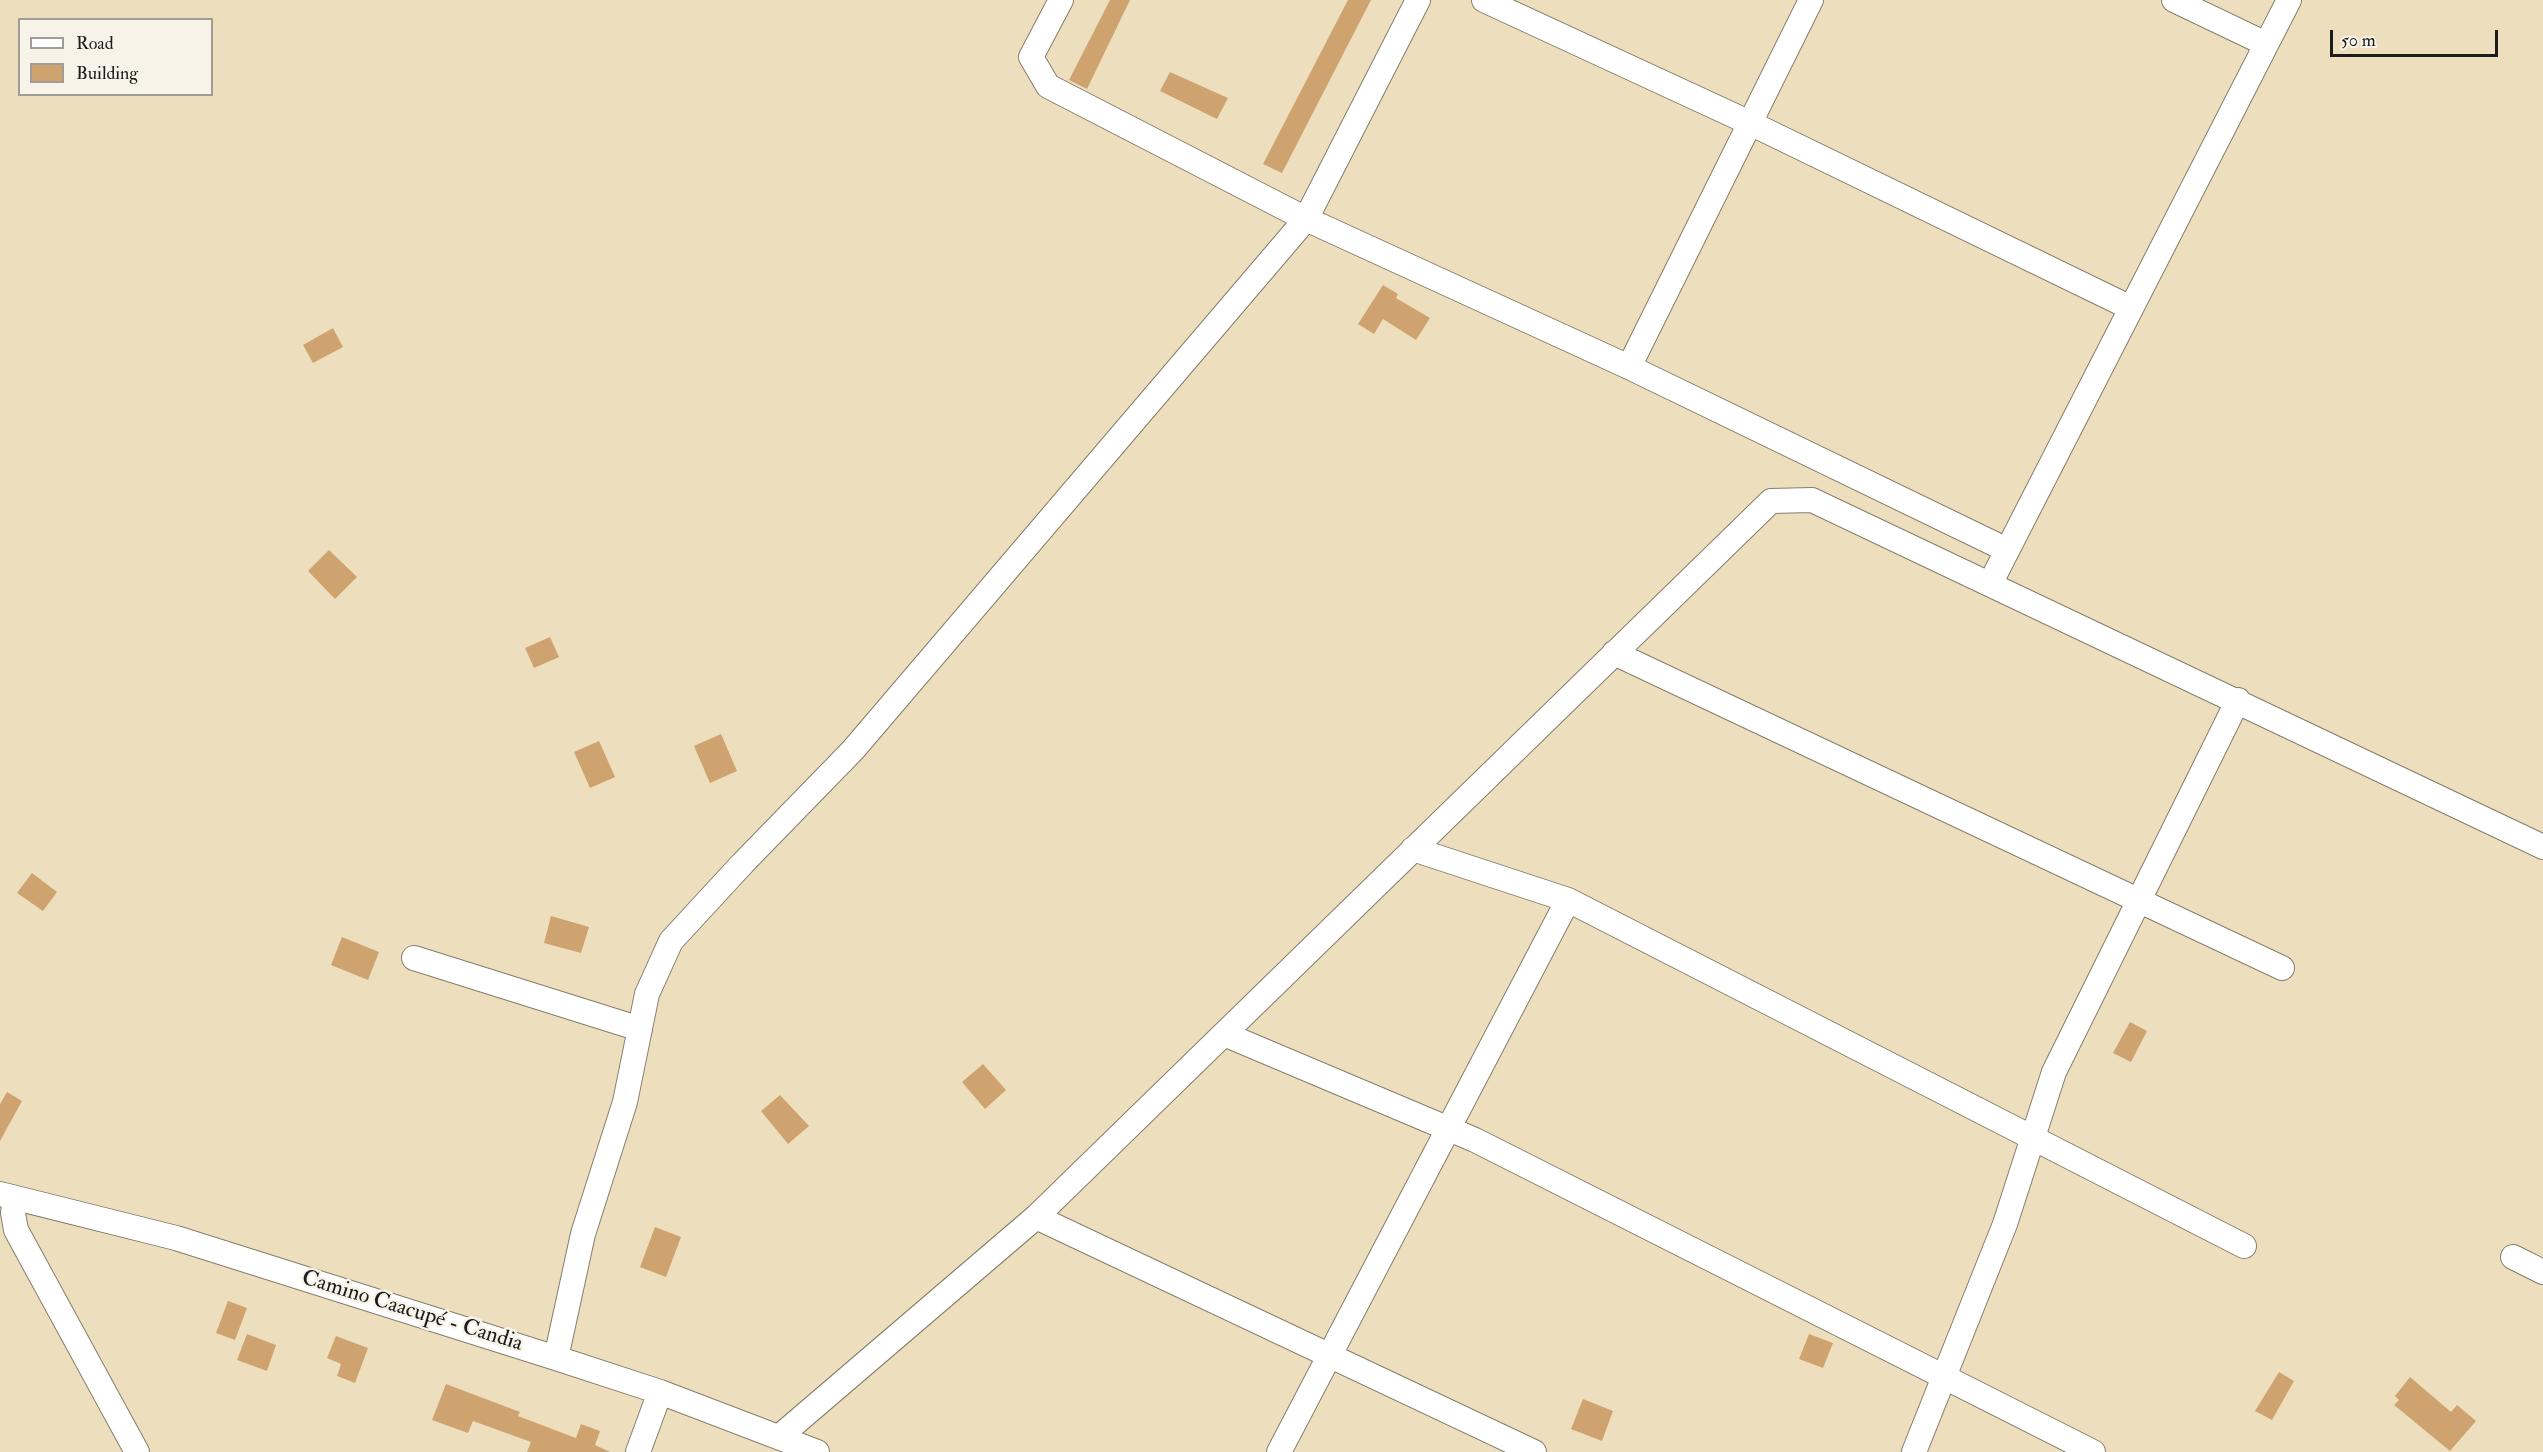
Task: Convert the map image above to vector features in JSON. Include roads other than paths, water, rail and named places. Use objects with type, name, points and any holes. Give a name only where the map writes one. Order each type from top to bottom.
[{"type":"street","points":[[1060,0],[1031,57],[1048,86],[1306,219],[1629,367],[2007,550]]},
{"type":"street","points":[[556,1358],[583,1234],[625,1101],[647,994],[671,940],[853,750],[1306,219],[1419,0]]},
{"type":"street","points":[[1484,0],[1750,123],[2131,308]]},
{"type":"street","points":[[1629,367],[1811,0]]},
{"type":"street","points":[[2174,0],[2266,44]]},
{"type":"street","points":[[1990,584],[2289,0]]},
{"type":"street","points":[[779,1437],[1036,1217],[1771,501],[1812,500],[2238,700],[2543,847]]},
{"type":"street","points":[[1614,653],[2282,968]]},
{"type":"street","points":[[1914,1452],[2005,1224],[2054,1072],[2238,700]]},
{"type":"street","points":[[1413,849],[1568,900],[2244,1246]]},
{"type":"street","points":[[1279,1452],[1568,900]]},
{"type":"street","points":[[414,958],[640,1029]]},
{"type":"street","points":[[1224,1034],[1475,1140],[2093,1452]]},
{"type":"street","points":[[7,1196],[16,1230],[137,1452]]},
{"type":"street","name":"Camino Caacupé - Candia","points":[[7,1196],[176,1238],[556,1358],[660,1392],[817,1452]]},
{"type":"street","points":[[1036,1217],[1534,1452]]},
{"type":"street","points":[[2513,1257],[2543,1272]]},
{"type":"street","points":[[638,1452],[660,1392]]}]
